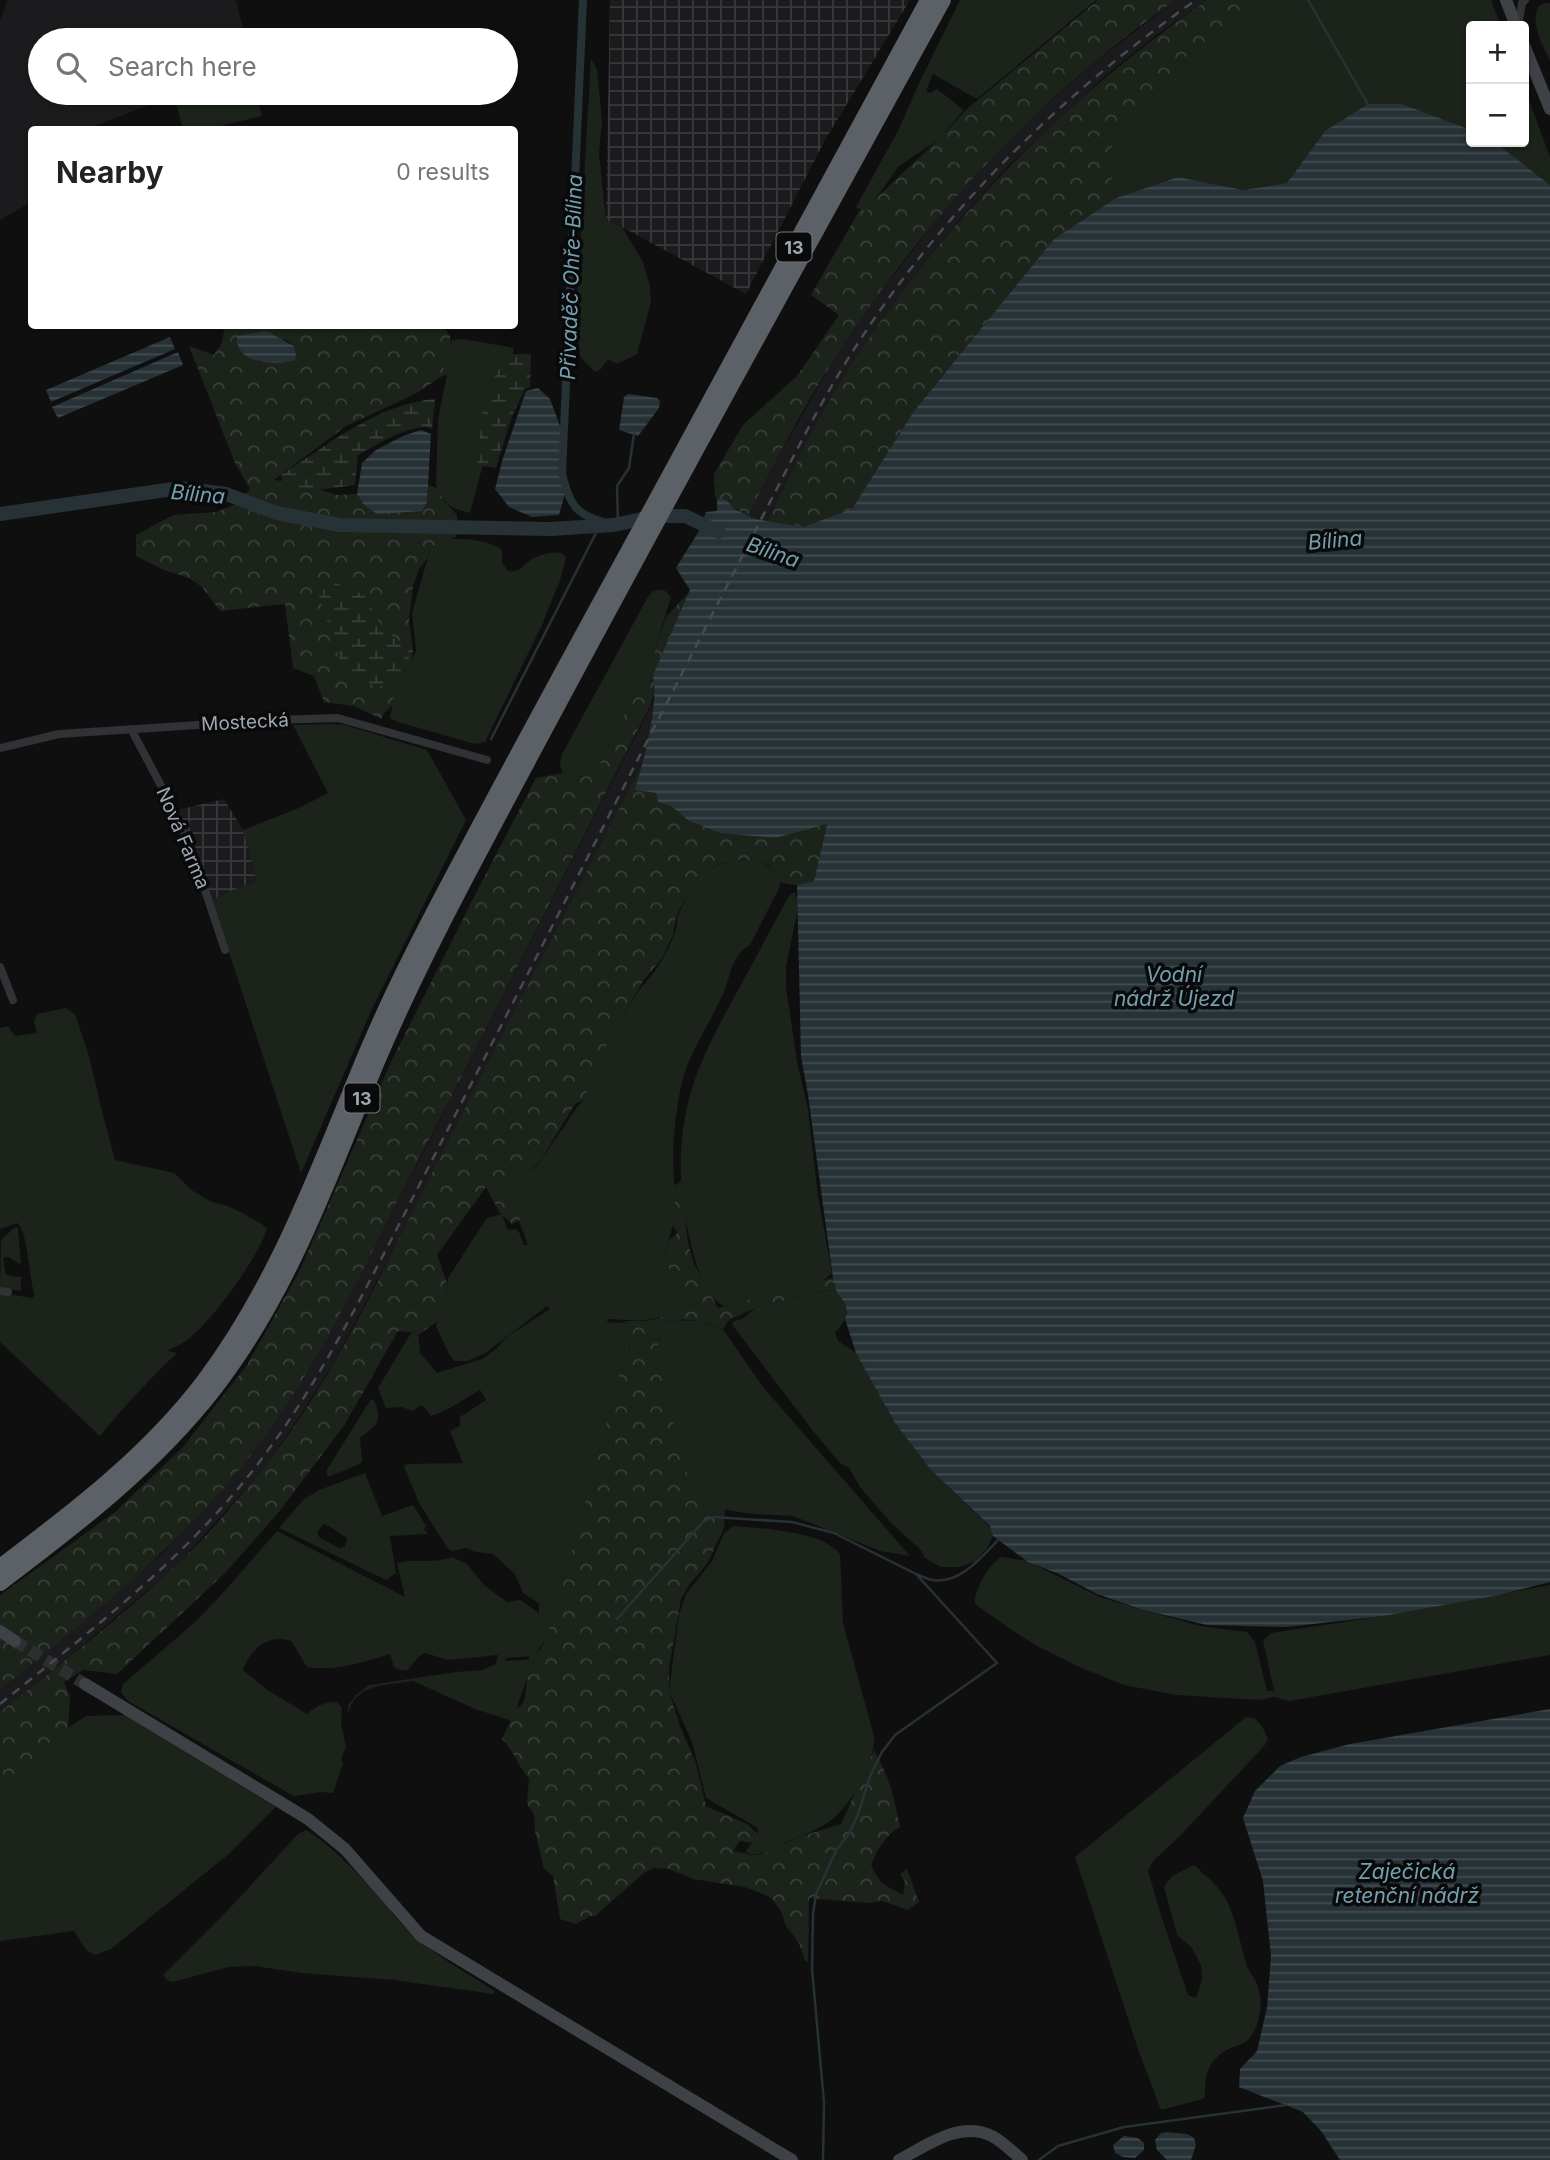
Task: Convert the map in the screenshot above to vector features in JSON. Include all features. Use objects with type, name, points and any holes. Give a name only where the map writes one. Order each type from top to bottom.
[{"type":"highway","name":"13","points":[[0,1567],[78,1508],[131,1462],[195,1392],[225,1351],[264,1288],[283,1251],[366,1054],[412,954],[501,785],[928,0]]},
{"type":"highway","name":"13","points":[[0,1583],[86,1518],[139,1471],[189,1419],[237,1358],[295,1257],[378,1059],[438,930],[643,547],[943,0]]},
{"type":"street","points":[[1506,0],[1515,21]]},
{"type":"street","points":[[1518,21],[1525,0]]},
{"type":"street","points":[[1529,57],[1550,109]]},
{"type":"street","name":"Mostecká","points":[[0,748],[59,734],[338,718],[487,760]]},
{"type":"street","name":"Nová Farma","points":[[131,729],[180,824],[225,950]]},
{"type":"street","points":[[0,967],[13,1000]]},
{"type":"street","points":[[0,1631],[15,1641]]},
{"type":"street","points":[[85,1684],[308,1819],[345,1849],[421,1936],[792,2160]]},
{"type":"street","points":[[899,2160],[942,2138],[968,2130],[992,2136],[1022,2160]]},
{"type":"shaded area","points":[[8,0],[236,0],[243,28],[28,28],[28,105],[149,105],[95,126],[28,126],[28,204],[0,220],[0,20]]},
{"type":"shaded area","points":[[610,0],[910,0],[825,140],[746,294],[606,220]]},
{"type":"shaded area","points":[[1176,0],[1207,0],[1159,33],[1105,76],[1010,164],[924,263],[849,369],[794,467],[396,1245],[333,1364],[302,1413],[249,1485],[176,1566],[0,1712],[0,1690],[163,1553],[214,1499],[256,1448],[317,1355],[380,1237],[777,459],[834,359],[871,304],[946,208],[997,152],[1094,63]]},
{"type":"shaded area","points":[[224,799],[243,830],[257,880],[212,900],[177,810]]},
{"type":"green space","points":[[960,0],[1096,0],[977,99],[933,74],[926,91],[930,93],[937,89],[964,110],[938,140],[899,166],[866,212],[856,207],[898,131]]},
{"type":"green space","points":[[1098,0],[1176,0],[1078,76],[1032,118],[988,162],[907,256],[835,358],[800,416],[748,516],[715,497],[714,474],[743,425],[797,376],[839,315],[811,295],[859,211],[861,209],[866,212],[874,200],[967,109]]},
{"type":"green space","points":[[1207,0],[1262,0],[1239,13],[1180,62],[1108,152],[1116,198],[1054,239],[914,411],[852,509],[803,527],[767,521],[850,367],[926,261],[967,212],[1056,121],[1104,79]]},
{"type":"green space","points":[[1262,0],[1491,0],[1499,21],[1466,21],[1466,128],[1402,104],[1325,131],[1287,183],[1243,190],[1178,177],[1116,198],[1108,152],[1180,62],[1239,13]]},
{"type":"green space","points":[[1550,3],[1550,61],[1536,27],[1536,13],[1539,6]]},
{"type":"green space","points":[[591,59],[597,69],[602,121],[599,153],[606,220],[622,227],[643,262],[650,286],[651,302],[637,354],[617,364],[608,359],[601,369],[595,372],[580,357],[576,316]]},
{"type":"green space","points":[[1529,100],[1550,157],[1550,185],[1501,147],[1529,147]]},
{"type":"green space","points":[[177,105],[259,105],[262,116],[220,126],[182,126]]},
{"type":"green space","points":[[224,329],[445,329],[450,336],[451,346],[443,353],[444,375],[415,394],[346,426],[274,480],[298,483],[337,495],[357,494],[364,505],[427,502],[428,485],[437,488],[444,501],[457,515],[456,537],[438,542],[419,569],[413,586],[409,620],[412,659],[392,706],[381,719],[354,706],[324,702],[314,676],[293,668],[285,604],[220,611],[202,587],[189,578],[164,570],[136,556],[136,535],[173,515],[216,512],[234,505],[250,489],[235,463],[189,346],[214,355],[222,343]],"holes":[[[285,339],[294,346],[296,354],[288,362],[258,362]]]},
{"type":"green space","points":[[464,339],[514,348],[470,513],[447,504],[436,485],[438,419],[447,375],[444,375],[443,353],[451,346],[452,340]]},
{"type":"green space","points":[[507,354],[531,354],[530,387],[525,389],[512,416],[496,468],[477,465],[484,396]]},
{"type":"green space","points":[[435,399],[432,429],[425,427],[406,431],[358,455],[355,485],[308,491],[283,489],[281,475],[335,439],[393,409]]},
{"type":"green space","points":[[448,539],[476,540],[496,546],[502,550],[502,563],[508,571],[517,570],[545,554],[562,553],[566,558],[542,625],[485,742],[475,744],[390,718],[394,697],[416,651],[412,613],[430,550],[438,542]]},
{"type":"green space","points":[[324,578],[364,595],[381,625],[409,653],[408,670],[396,683],[377,687],[353,676],[342,667],[315,584]]},
{"type":"green space","points":[[657,590],[664,590],[671,597],[653,656],[596,772],[581,777],[563,773],[560,767],[561,756],[648,597]]},
{"type":"green space","points":[[691,590],[653,675],[656,688],[650,706],[359,1277],[301,1382],[257,1447],[199,1515],[136,1576],[0,1690],[0,1595],[115,1512],[183,1447],[247,1365],[300,1270],[390,1064],[536,778],[563,773],[581,777],[596,772],[653,656],[666,617]]},
{"type":"green space","points":[[293,725],[345,725],[427,750],[466,820],[371,1011],[301,1173],[212,900],[257,880],[243,830],[299,808],[328,793]]},
{"type":"green space","points":[[643,762],[636,790],[656,793],[658,802],[671,806],[689,821],[720,833],[775,838],[827,823],[814,881],[797,885],[780,883],[781,879],[770,866],[742,859],[722,863],[697,876],[676,917],[673,935],[662,958],[643,981],[614,1031],[593,1073],[584,1100],[575,1104],[532,1170],[522,1173],[507,1190],[520,1220],[512,1224],[500,1213],[486,1187],[437,1255],[447,1283],[446,1297],[438,1321],[418,1335],[398,1331],[345,1424],[278,1513],[226,1572],[117,1674],[83,1670],[64,1682],[70,1696],[68,1728],[0,1786],[0,1712],[111,1623],[188,1554],[268,1462],[314,1396],[373,1290]]},
{"type":"green space","points":[[731,860],[753,860],[766,865],[781,879],[779,888],[750,945],[735,960],[723,994],[683,1078],[674,1143],[674,1214],[666,1250],[668,1264],[679,1285],[681,1298],[671,1311],[655,1318],[608,1319],[607,1322],[634,1324],[555,1614],[523,1593],[515,1574],[493,1554],[466,1548],[452,1551],[448,1549],[419,1503],[405,1469],[404,1465],[408,1464],[463,1463],[450,1431],[460,1426],[460,1417],[486,1400],[480,1390],[431,1416],[422,1405],[412,1411],[402,1407],[386,1408],[378,1388],[411,1333],[418,1333],[420,1353],[437,1373],[482,1359],[508,1336],[550,1309],[547,1306],[484,1354],[467,1361],[454,1361],[436,1326],[446,1297],[448,1278],[487,1218],[502,1214],[508,1230],[515,1229],[519,1232],[524,1245],[528,1245],[507,1190],[522,1173],[533,1170],[584,1100],[593,1073],[614,1031],[669,947],[677,927],[677,918],[694,880],[700,873]]},
{"type":"green space","points":[[794,892],[799,903],[786,967],[786,987],[797,1061],[808,1109],[818,1196],[832,1273],[823,1281],[726,1306],[715,1300],[706,1288],[690,1243],[681,1171],[682,1135],[693,1084],[712,1039],[789,896]]},
{"type":"green space","points":[[66,1008],[75,1014],[89,1056],[115,1160],[174,1173],[193,1191],[212,1202],[244,1214],[267,1229],[245,1271],[223,1302],[191,1337],[167,1351],[177,1353],[137,1393],[100,1436],[0,1342],[0,1293],[33,1298],[34,1293],[21,1228],[17,1223],[0,1229],[0,1028],[8,1026],[15,1036],[37,1033],[34,1021],[37,1014]]},
{"type":"green space","points":[[681,1181],[688,1243],[694,1264],[718,1308],[833,1278],[837,1291],[826,1290],[755,1308],[729,1320],[723,1329],[693,1320],[663,1323],[658,1343],[658,1366],[696,1504],[725,1509],[724,1528],[707,1564],[681,1599],[669,1668],[669,1691],[696,1764],[706,1806],[747,1824],[759,1835],[752,1843],[740,1841],[733,1851],[761,1854],[802,1836],[841,1824],[874,1750],[884,1769],[896,1806],[900,1827],[886,1838],[871,1864],[883,1883],[903,1895],[905,1882],[900,1874],[907,1869],[919,1902],[908,1910],[882,1901],[867,1903],[809,1898],[808,1962],[805,1961],[799,1943],[786,1926],[781,1911],[768,1896],[745,1887],[693,1879],[669,1869],[654,1868],[645,1872],[595,1916],[576,1924],[560,1919],[553,1876],[544,1869],[534,1814],[527,1804],[529,1779],[502,1739],[516,1709],[525,1698],[527,1678],[534,1660],[529,1659],[529,1656],[541,1647],[551,1622],[539,1613],[539,1603],[555,1614],[633,1324],[620,1323],[663,1316],[674,1308],[681,1295],[666,1254],[669,1240],[677,1231],[672,1226],[674,1186]]},
{"type":"green space","points":[[18,1227],[21,1265],[8,1257],[3,1258],[6,1275],[21,1277],[21,1291],[0,1288],[1,1240]]},
{"type":"green space","points":[[827,1290],[836,1291],[845,1303],[847,1317],[835,1333],[838,1341],[858,1354],[895,1423],[931,1470],[993,1530],[987,1548],[976,1561],[960,1567],[941,1567],[925,1558],[921,1550],[892,1524],[860,1487],[849,1468],[840,1463],[813,1431],[733,1326],[732,1322],[744,1318],[755,1308]]},
{"type":"green space","points":[[675,1320],[697,1321],[723,1329],[763,1387],[910,1556],[880,1551],[793,1516],[752,1514],[696,1505],[658,1366],[658,1343],[663,1323]]},
{"type":"green space","points":[[371,1399],[374,1400],[378,1418],[374,1426],[360,1438],[362,1461],[328,1477],[326,1471]]},
{"type":"green space","points":[[365,1473],[382,1516],[413,1505],[428,1534],[390,1536],[396,1573],[386,1580],[279,1528],[303,1500],[319,1490]],"holes":[[[323,1524],[347,1538],[345,1547],[339,1548],[319,1537],[317,1533]]]},
{"type":"green space","points":[[733,1526],[806,1536],[832,1546],[840,1554],[843,1623],[874,1736],[871,1759],[861,1783],[838,1814],[812,1831],[759,1854],[745,1852],[758,1835],[758,1828],[706,1798],[692,1742],[669,1691],[679,1614],[686,1594],[712,1561],[724,1533]]},
{"type":"green space","points":[[277,1531],[405,1597],[397,1563],[452,1557],[467,1564],[484,1585],[507,1602],[520,1600],[551,1621],[546,1639],[534,1656],[506,1658],[505,1661],[534,1659],[512,1721],[475,1709],[413,1681],[383,1685],[365,1691],[352,1704],[348,1714],[348,1705],[369,1685],[482,1670],[496,1664],[498,1655],[448,1660],[425,1653],[418,1657],[408,1670],[400,1670],[394,1667],[390,1654],[349,1665],[318,1668],[307,1667],[291,1641],[268,1641],[255,1649],[243,1670],[269,1691],[307,1714],[328,1703],[337,1702],[342,1708],[341,1723],[346,1747],[333,1793],[294,1796],[128,1701],[121,1692],[123,1684],[194,1623]]},
{"type":"green space","points":[[1001,1557],[1027,1561],[1100,1597],[1200,1626],[1247,1632],[1255,1642],[1267,1691],[1274,1691],[1263,1640],[1271,1633],[1384,1616],[1550,1585],[1550,1655],[1289,1701],[1275,1697],[1259,1700],[1176,1695],[1124,1685],[1077,1666],[1039,1647],[975,1604],[983,1578]]},
{"type":"green space","points":[[125,1715],[276,1807],[230,1853],[111,1949],[95,1955],[86,1950],[74,1931],[0,1941],[0,1786],[86,1716]]},
{"type":"green space","points":[[1246,1717],[1254,1718],[1262,1726],[1268,1739],[1265,1745],[1153,1861],[1148,1871],[1188,1995],[1196,1998],[1202,1980],[1201,1965],[1192,1948],[1177,1935],[1164,1887],[1172,1876],[1194,1865],[1220,1891],[1230,1908],[1247,1966],[1258,1988],[1261,2003],[1259,2018],[1248,2040],[1223,2052],[1213,2062],[1207,2074],[1203,2099],[1161,2110],[1138,2049],[1075,1857]]},
{"type":"green space","points":[[306,1830],[346,1862],[416,1938],[495,1991],[493,1994],[394,1980],[301,1973],[255,1966],[228,1967],[173,1982],[167,1980],[163,1975],[298,1834]]},
{"type":"water","name":"Vodní nádrž Újezd","points":[[1368,104],[1402,104],[1466,128],[1466,147],[1501,147],[1550,185],[1550,1582],[1499,1595],[1384,1616],[1286,1627],[1207,1625],[1143,1610],[1097,1594],[1059,1574],[1028,1562],[993,1536],[990,1526],[931,1470],[895,1423],[856,1353],[845,1319],[845,1303],[837,1293],[833,1278],[801,1056],[797,885],[814,881],[827,824],[775,838],[720,833],[689,821],[671,806],[658,802],[656,793],[635,790],[652,717],[653,675],[690,590],[676,568],[699,531],[706,512],[717,511],[717,498],[726,500],[736,510],[755,519],[803,527],[852,509],[914,411],[1054,239],[1116,198],[1178,177],[1243,190],[1287,183],[1325,131]]},
{"type":"water","points":[[266,331],[294,346],[295,360],[277,363],[257,361],[242,352],[237,336]]},
{"type":"water","points":[[170,337],[175,349],[51,402],[46,390]]},
{"type":"water","points":[[178,352],[183,365],[58,418],[52,407]]},
{"type":"water","points":[[538,388],[550,399],[564,437],[562,473],[566,490],[559,515],[532,517],[509,507],[495,489],[526,391]]},
{"type":"water","points":[[628,394],[657,398],[660,401],[659,408],[638,436],[619,430],[624,397]]},
{"type":"water","points":[[421,430],[431,434],[427,502],[422,511],[377,514],[364,505],[357,494],[362,463],[376,450]]},
{"type":"water","name":"Zaječická retenční nádrž","points":[[1550,1709],[1550,2160],[1340,2160],[1321,2131],[1303,2112],[1239,2087],[1240,2069],[1257,2051],[1267,2008],[1271,1956],[1263,1881],[1243,1818],[1255,1791],[1280,1766],[1301,1757],[1350,1744]]},
{"type":"water","points":[[1161,2133],[1187,2134],[1194,2138],[1196,2145],[1191,2160],[1167,2160],[1157,2150],[1155,2140]]},
{"type":"water","points":[[1124,2136],[1138,2138],[1144,2143],[1144,2150],[1135,2158],[1115,2153],[1113,2145]]},
{"type":"waterway","name":"Přivaděč Ohře-Bílina","points":[[583,0],[562,473],[568,495],[577,509],[592,518],[614,525]]},
{"type":"waterway","points":[[1308,0],[1369,106]]},
{"type":"waterway","points":[[618,524],[617,486],[629,468],[634,434]]},
{"type":"waterway","name":"Bílina","points":[[0,514],[180,488],[226,494],[277,513],[340,525],[551,529],[614,525],[655,516],[685,516],[719,532]]},
{"type":"waterway","name":"Bílina","points":[[0,508],[4,513]]},
{"type":"waterway","points":[[491,739],[599,527]]},
{"type":"waterway","points":[[617,1619],[703,1522],[712,1517],[792,1522],[834,1533],[916,1574]]},
{"type":"waterway","points":[[823,2160],[824,2102],[812,1969],[816,1894],[837,1849],[849,1834],[857,1817],[871,1774],[882,1752],[895,1735],[997,1663],[916,1574],[932,1580],[961,1574],[998,1540]]},
{"type":"waterway","points":[[1039,2160],[1058,2146],[1124,2127],[1286,2105]]},
{"type":"tunnel","points":[[15,1641],[85,1684]]},
{"type":"railway","points":[[0,1704],[107,1617],[207,1524],[266,1453],[301,1402],[376,1269],[802,440],[836,379],[878,313],[957,212],[1001,165],[1095,78],[1196,0]]}]
